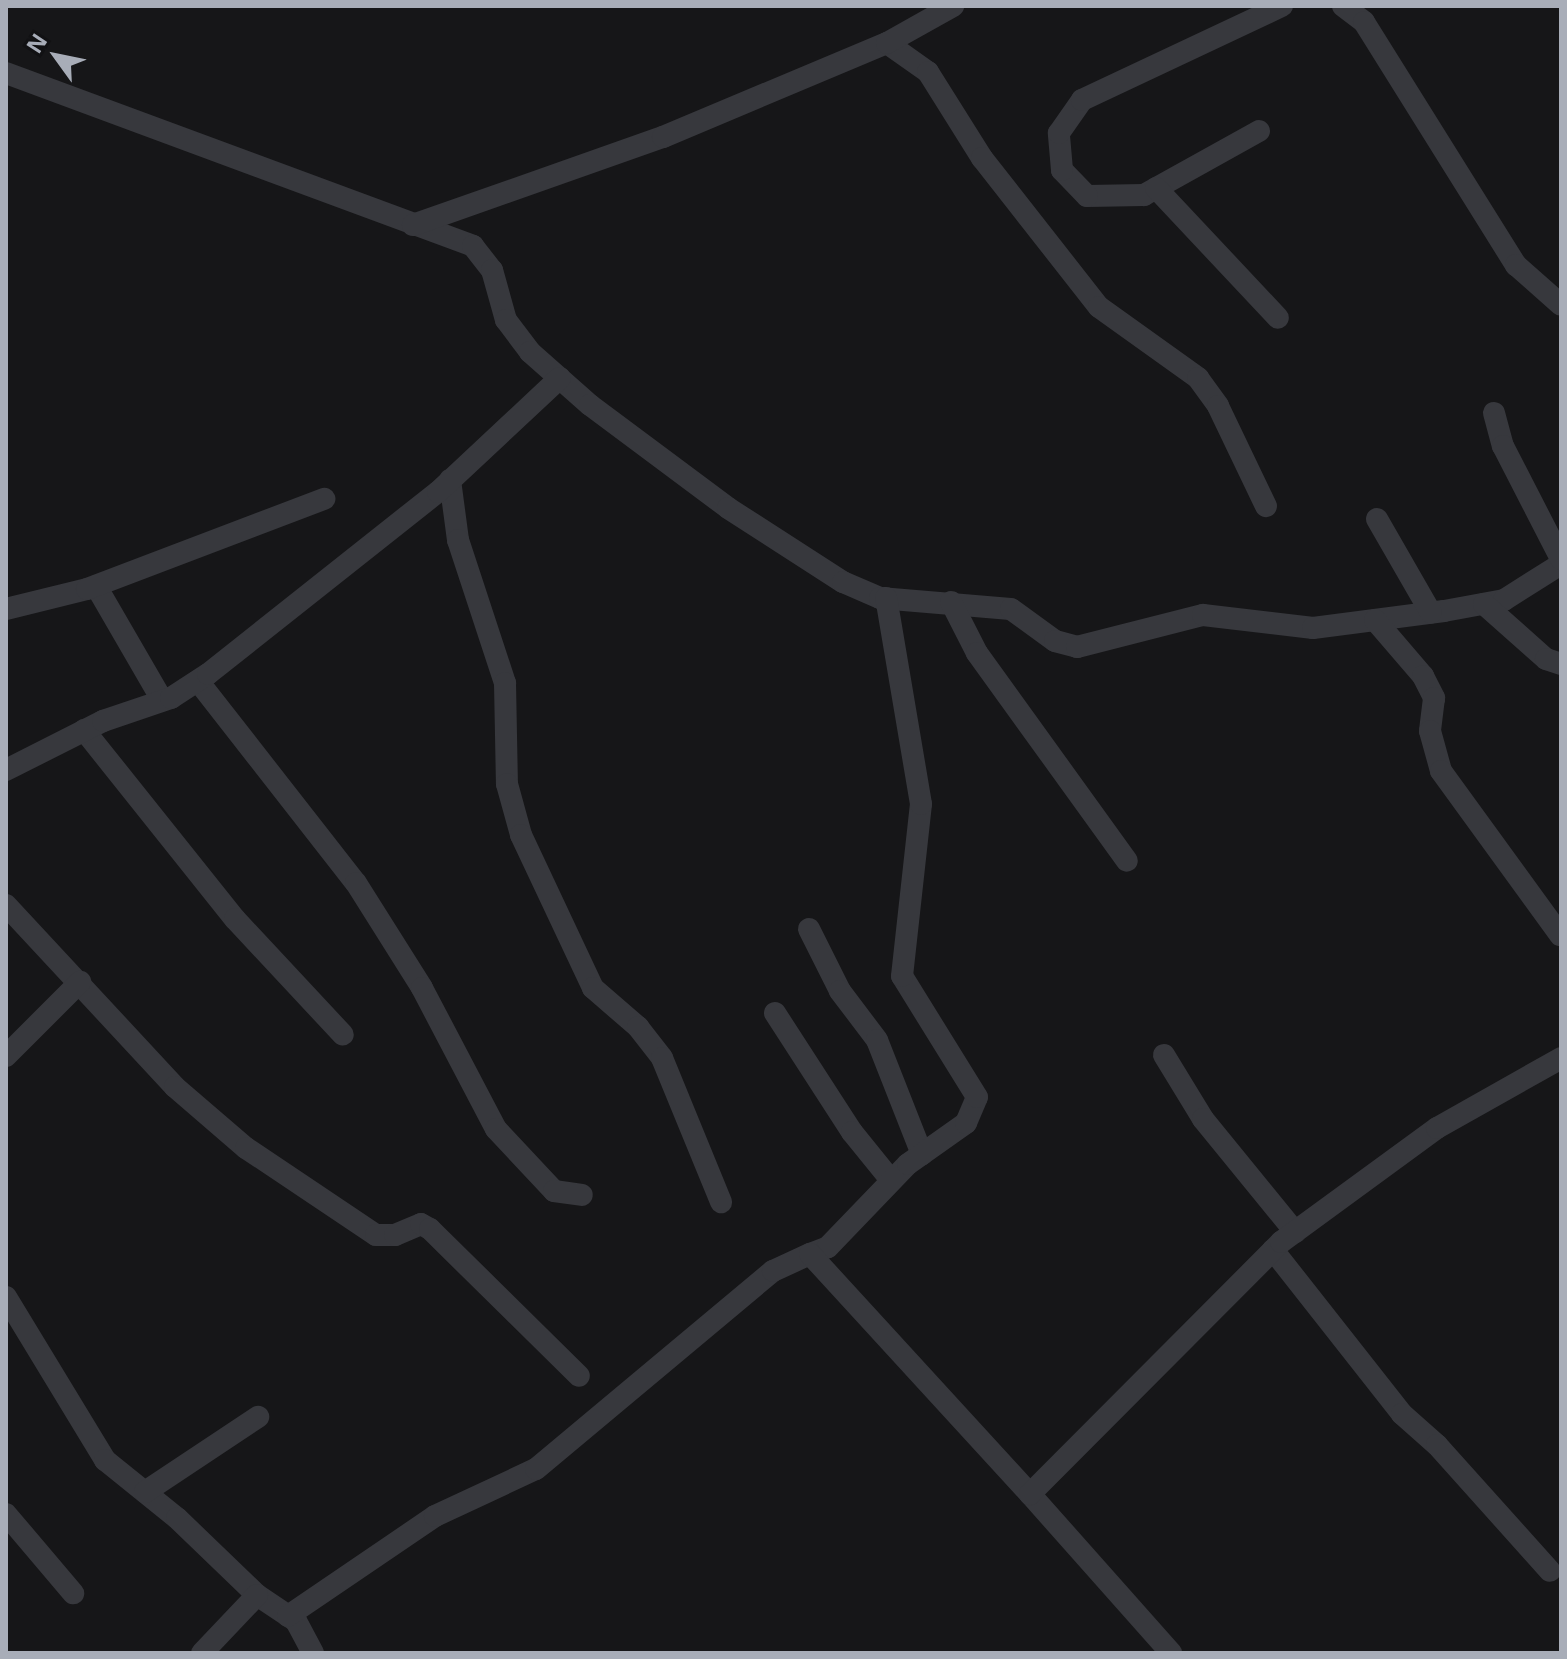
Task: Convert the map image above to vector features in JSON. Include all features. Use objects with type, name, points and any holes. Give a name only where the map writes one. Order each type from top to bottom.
[{"type":"street","points":[[413,225],[663,137],[887,43],[953,6]]},
{"type":"street","points":[[1259,131],[1144,195],[1087,196],[1071,183],[1062,170],[1059,133],[1071,111],[1082,100],[1282,6]]},
{"type":"street","points":[[1343,6],[1364,22],[1516,265],[1561,305]]},
{"type":"street","points":[[887,43],[928,72],[982,158],[1099,307],[1198,378],[1218,406],[1266,506]]},
{"type":"street","points":[[6,73],[462,241],[488,261],[506,320],[530,352],[728,508],[843,582],[886,598],[1011,609],[1066,648],[1203,615],[1313,628],[1504,600],[1561,562],[1503,446],[1494,413]]},
{"type":"street","points":[[1156,188],[1278,318]]},
{"type":"street","points":[[6,770],[84,730],[162,700],[198,681],[450,480],[560,378]]},
{"type":"street","points":[[450,480],[458,540],[505,683],[507,784],[521,835],[593,988],[638,1027],[662,1058],[721,1202]]},
{"type":"street","points":[[6,609],[96,586],[324,499]]},
{"type":"street","points":[[1377,519],[1431,613]]},
{"type":"street","points":[[96,586],[162,700]]},
{"type":"street","points":[[288,1616],[408,1532],[536,1469],[773,1271],[828,1247],[850,1227],[890,1179],[966,1123],[977,1097],[902,976],[921,804],[886,598]]},
{"type":"street","points":[[951,602],[977,653],[1127,861]]},
{"type":"street","points":[[1484,604],[1546,659],[1561,664]]},
{"type":"street","points":[[1375,620],[1423,676],[1434,698],[1430,731],[1441,771],[1560,935]]},
{"type":"street","points":[[198,681],[356,883],[422,988],[496,1129],[554,1191],[582,1195]]},
{"type":"street","points":[[84,730],[235,919],[343,1035]]},
{"type":"street","points":[[6,905],[175,1087],[246,1148],[376,1235],[395,1235],[421,1224],[430,1229],[579,1376]]},
{"type":"street","points":[[809,929],[840,991],[877,1040],[922,1154]]},
{"type":"street","points":[[6,1056],[80,982]]},
{"type":"street","points":[[775,1013],[852,1132],[890,1179]]},
{"type":"street","points":[[1164,1055],[1203,1119],[1295,1232]]},
{"type":"street","points":[[1030,1494],[1273,1250],[1437,1128],[1561,1058]]},
{"type":"street","points":[[1273,1250],[1402,1414],[1437,1445],[1550,1571]]},
{"type":"street","points":[[810,1254],[1171,1653]]},
{"type":"street","points":[[6,1297],[86,1436],[105,1460],[145,1492],[257,1595],[288,1616],[313,1653]]},
{"type":"street","points":[[145,1492],[258,1417]]},
{"type":"street","points":[[6,1514],[73,1593]]},
{"type":"street","points":[[202,1653],[257,1595]]}]
